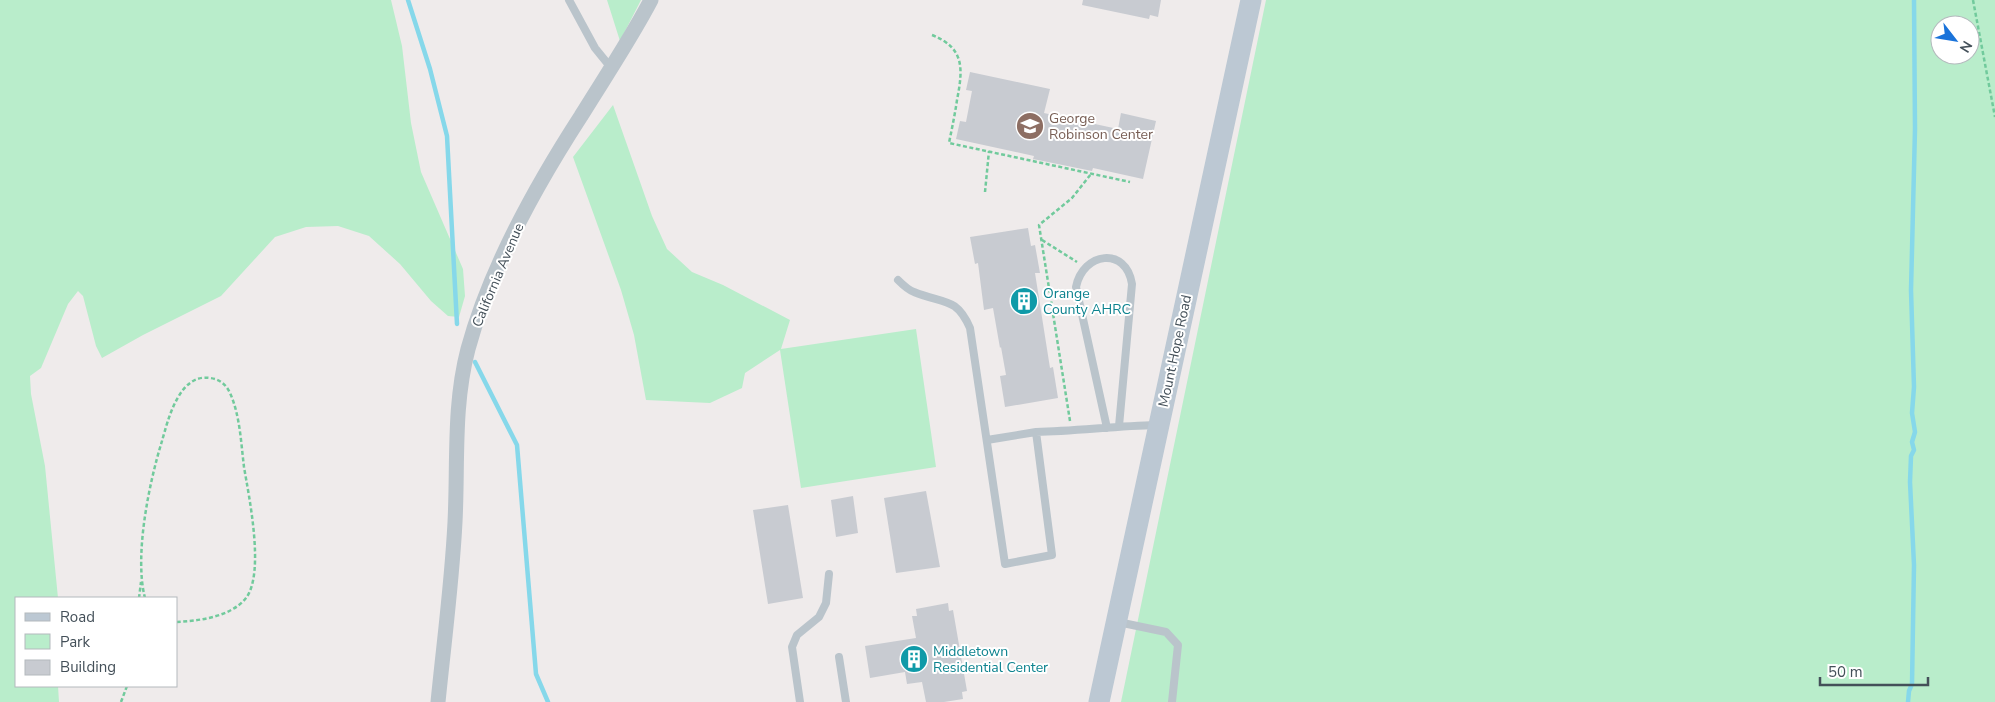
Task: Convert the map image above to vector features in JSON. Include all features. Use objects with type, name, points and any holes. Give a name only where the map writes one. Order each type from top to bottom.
[{"type":"street","name":"California Avenue","points":[[438,702],[455,524],[459,404],[468,350],[485,298],[501,262],[554,158],[612,69],[652,0]]},
{"type":"street","name":"Mount Hope Road","points":[[1099,702],[1251,0]]},
{"type":"lane","points":[[569,0],[596,48],[612,69]]},
{"type":"lane","points":[[1107,428],[1076,286],[1077,280],[1085,266],[1097,259],[1111,258],[1121,263],[1131,275],[1132,291],[1119,426]]},
{"type":"lane","points":[[898,280],[914,292],[950,302],[965,315],[970,328],[1005,564],[1052,555],[1036,432]]},
{"type":"lane","points":[[987,440],[1036,432],[1159,425]]},
{"type":"lane","points":[[800,702],[792,647],[797,635],[819,616],[826,603],[829,574]]},
{"type":"lane","points":[[1116,622],[1166,632],[1178,645],[1172,702]]},
{"type":"lane","points":[[840,657],[846,702]]},
{"type":"path","points":[[1973,0],[1995,117]]},
{"type":"path","points":[[932,35],[950,45],[956,53],[960,64],[961,76],[949,142],[1130,182]]},
{"type":"path","points":[[985,192],[989,151]]},
{"type":"path","points":[[1071,431],[1039,225],[1072,198],[1091,174]]},
{"type":"path","points":[[1042,240],[1085,266]]},
{"type":"path","points":[[139,597],[142,579],[144,518],[156,459],[167,425],[181,392],[186,386],[198,379],[207,377],[222,381],[231,393],[238,423],[254,522],[255,558],[252,579],[246,598],[231,609],[193,622],[178,622]]},
{"type":"path","points":[[142,579],[145,597]]},
{"type":"path","points":[[121,702],[127,687]]},
{"type":"green space","points":[[0,0],[391,0],[402,46],[411,123],[421,172],[463,269],[465,296],[459,317],[448,316],[431,301],[400,264],[369,236],[338,226],[306,227],[275,237],[221,296],[102,358],[96,346],[83,296],[78,291],[68,304],[41,368],[30,376],[31,394],[45,466],[58,597],[15,597],[15,687],[58,687],[59,702],[0,702]]},
{"type":"green space","points":[[607,0],[641,0],[620,41]]},
{"type":"green space","points":[[1266,0],[1995,0],[1995,702],[1121,702]]},
{"type":"green space","points":[[613,105],[652,216],[667,249],[692,272],[723,285],[790,320],[781,349],[916,329],[936,467],[801,488],[780,350],[745,373],[742,388],[710,403],[646,400],[634,335],[621,290],[573,157]]},
{"type":"building","points":[[1083,0],[1161,0],[1158,17],[1150,15],[1149,19],[1082,5]]},
{"type":"building","name":"George Robinson Center","points":[[970,72],[1050,89],[1044,113],[1118,129],[1121,113],[1156,121],[1143,179],[1093,168],[1092,171],[1033,159],[1034,156],[956,139],[960,121],[966,122],[972,91],[966,90]]},
{"type":"building","name":"Orange County AHRC","points":[[1028,228],[1031,246],[1035,245],[1040,273],[1035,273],[1050,368],[1053,367],[1058,398],[1005,407],[1000,376],[1006,375],[993,308],[984,310],[978,263],[975,264],[970,237]]},
{"type":"building","points":[[926,491],[940,567],[896,573],[884,498]]},
{"type":"building","points":[[853,496],[858,533],[836,537],[831,500]]},
{"type":"building","points":[[788,505],[803,598],[768,604],[753,510]]},
{"type":"building","name":"Middletown Residential Center","points":[[948,603],[949,611],[953,610],[967,691],[962,692],[963,699],[926,702],[922,682],[907,684],[905,672],[870,678],[865,646],[916,638],[912,616],[917,616],[916,609]]},
{"type":"waterway","points":[[408,0],[430,69],[447,136],[457,324]]},
{"type":"waterway","points":[[1908,702],[1912,684],[1914,565],[1910,482],[1911,456],[1914,450],[1912,442],[1915,432],[1912,413],[1914,387],[1911,290],[1915,129],[1914,0]]},
{"type":"waterway","points":[[475,362],[517,445],[536,674],[548,702]]},
{"type":"place","name":"George Robinson Center","points":[[1030,126]]},
{"type":"place","name":"Orange County AHRC","points":[[1024,301]]},
{"type":"place","name":"Middletown Residential Center","points":[[914,659]]}]
